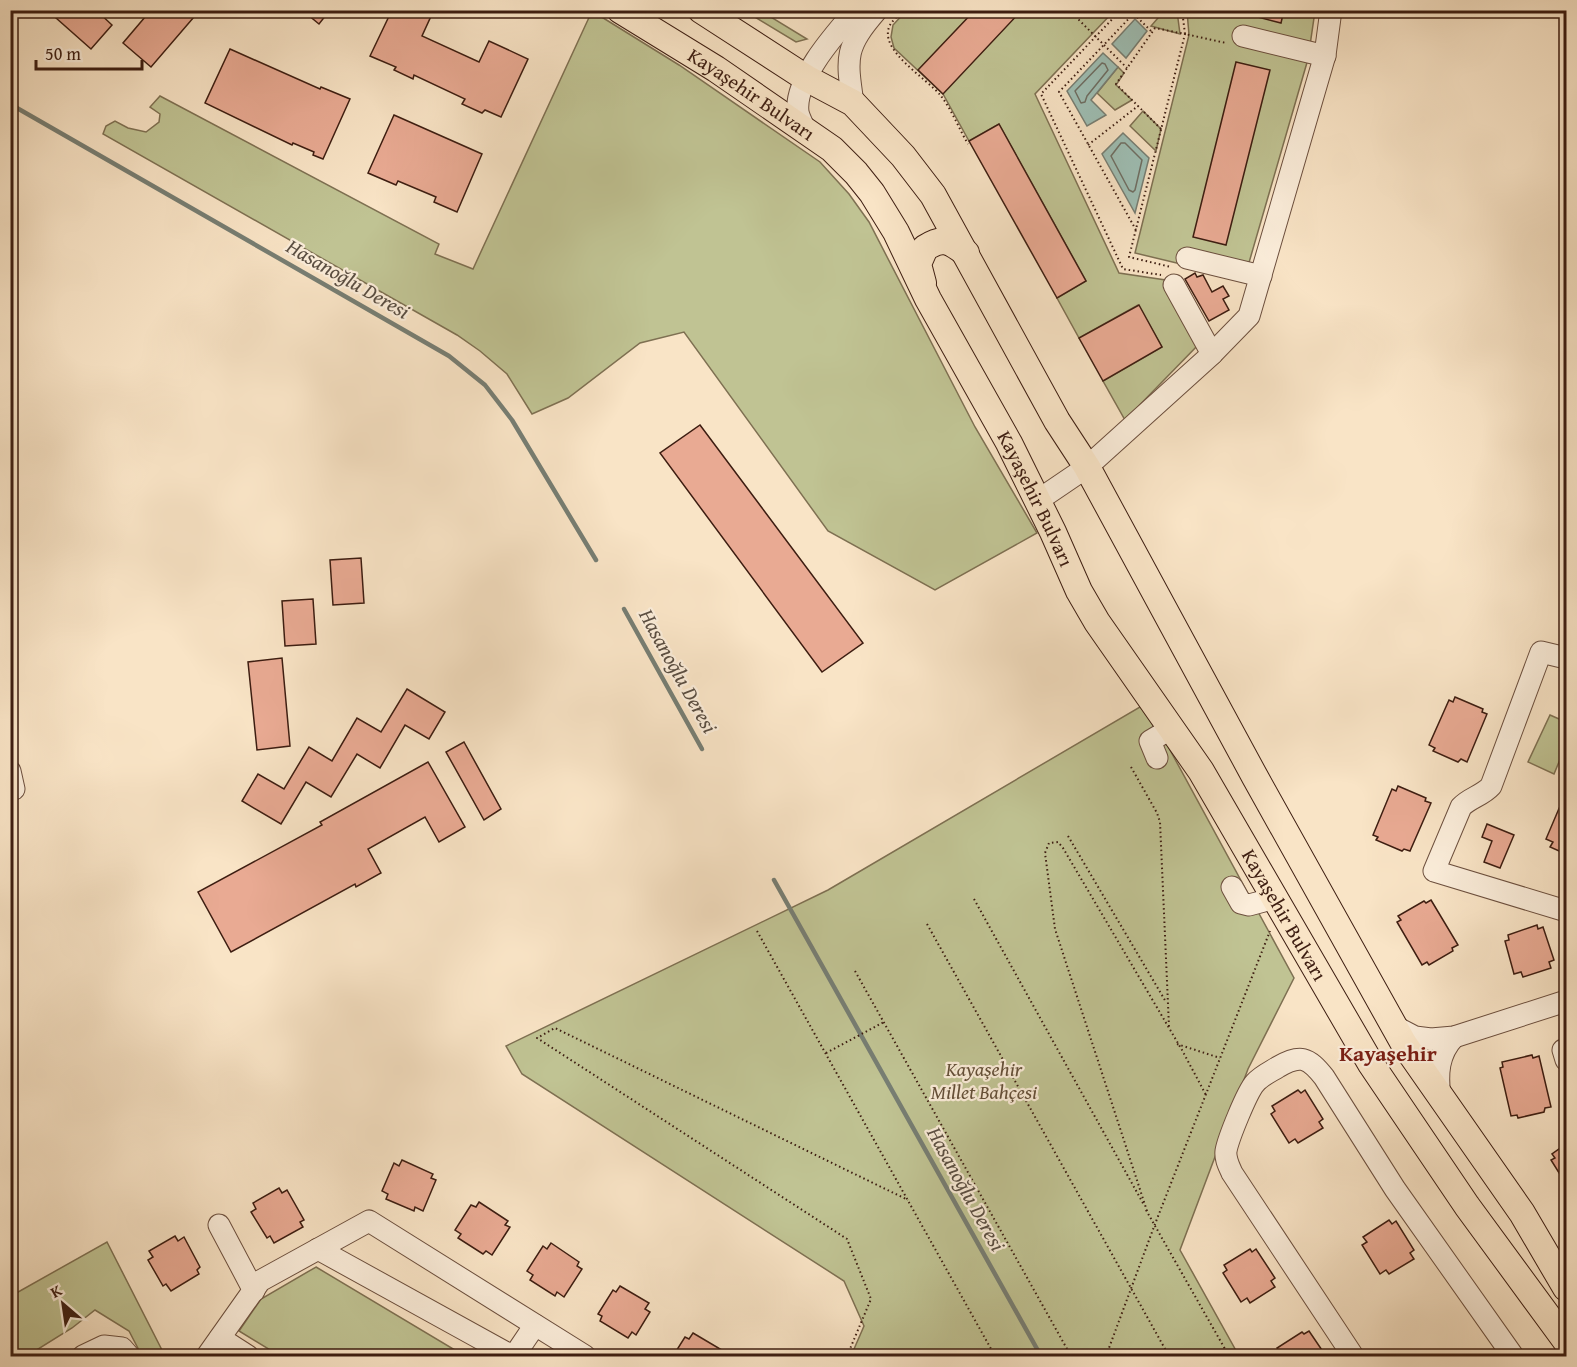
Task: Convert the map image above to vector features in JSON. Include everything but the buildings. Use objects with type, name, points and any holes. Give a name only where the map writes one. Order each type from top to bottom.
[{"type":"main road","name":"Kayaşehir Bulvarı","points":[[621,10],[716,69],[832,149],[856,173],[872,194],[896,232],[928,298],[1009,443],[1078,591],[1097,622],[1201,771],[1371,1064],[1467,1206],[1566,1341]]},
{"type":"main road","name":"Kayaşehir Bulvarı","points":[[701,10],[806,78],[853,103],[921,177],[966,253],[1057,421],[1087,467],[1255,777],[1391,1020],[1418,1066],[1522,1213],[1566,1288]]},
{"type":"main road","points":[[928,298],[918,264],[925,249],[940,241],[952,243],[966,253]]},
{"type":"main road","points":[[1353,1034],[1391,1020]]},
{"type":"street","points":[[805,130],[798,112],[799,96],[806,78],[836,33],[856,10]]},
{"type":"street","points":[[853,103],[848,72],[849,53],[857,34],[877,10]]},
{"type":"street","points":[[1037,501],[1087,467],[1212,354],[1249,316],[1325,56],[1330,10]]},
{"type":"street","points":[[1243,36],[1325,56]]},
{"type":"street","points":[[1212,354],[1176,272],[1261,276]]},
{"type":"street","points":[[1566,658],[1541,652],[1491,786],[1486,792],[1466,801],[1461,807],[1434,871],[1566,911]]},
{"type":"street","points":[[1157,758],[1150,741],[1172,728]]},
{"type":"street","points":[[1232,887],[1241,903],[1249,905],[1277,902]]},
{"type":"street","points":[[1391,1020],[1416,1037],[1431,1039],[1454,1037],[1566,1001]]},
{"type":"street","points":[[1440,1096],[1438,1074],[1440,1060],[1448,1043],[1454,1037]]},
{"type":"street","points":[[1353,1356],[1232,1173],[1226,1158],[1230,1136],[1252,1086],[1262,1077],[1297,1058],[1311,1062],[1324,1077],[1395,1188],[1513,1356]]},
{"type":"street","points":[[207,1356],[260,1281],[369,1221],[585,1356]]},
{"type":"street","points":[[219,1226],[254,1291]]},
{"type":"street","points":[[318,1249],[513,1356],[534,1325]]},
{"type":"street","points":[[220,1338],[248,1356]]},
{"type":"street","points":[[83,1356],[104,1346],[122,1348],[129,1356]]},
{"type":"path","points":[[902,10],[890,24],[888,30],[892,49],[941,95],[968,144]]},
{"type":"path","points":[[1069,10],[1127,68]]},
{"type":"path","points":[[1121,10],[1041,94],[1123,269],[1176,272]]},
{"type":"path","points":[[1136,230],[1059,92],[1137,10]]},
{"type":"path","points":[[1134,14],[1152,32]]},
{"type":"path","points":[[1161,129],[1116,84],[1155,28],[1185,34],[1129,256],[1176,272]]},
{"type":"path","points":[[1088,145],[1138,106]]},
{"type":"path","points":[[1131,767],[1160,822],[1170,1030]]},
{"type":"path","points":[[1068,836],[1167,1003]]},
{"type":"path","points":[[1147,1212],[1055,929],[1045,853],[1049,843],[1058,843],[1063,848],[1206,1095]]},
{"type":"path","points":[[974,899],[1229,1356]]},
{"type":"path","points":[[1106,1356],[1277,902]]},
{"type":"path","points":[[927,924],[1169,1356]]},
{"type":"path","points":[[757,931],[995,1356]]},
{"type":"path","points":[[855,970],[1071,1356]]},
{"type":"path","points":[[826,1053],[884,1022]]},
{"type":"path","points":[[852,1356],[847,1356],[871,1299],[847,1239],[537,1038],[555,1028],[908,1200]]},
{"type":"path","points":[[1177,1044],[1220,1058]]},
{"type":"green space","points":[[592,11],[679,65],[820,162],[849,194],[869,222],[975,427],[1037,533],[935,590],[828,531],[684,332],[640,343],[568,398],[532,414],[507,374],[457,335],[103,134],[106,126],[115,121],[128,128],[146,132],[159,122],[160,114],[150,107],[160,96],[439,244],[435,254],[473,269]]},
{"type":"green space","points":[[745,11],[761,11],[807,39],[796,42]]},
{"type":"green space","points":[[906,11],[1114,11],[1035,94],[1119,273],[1179,282],[1199,344],[1125,420],[1103,381],[1162,347],[1138,305],[1079,338],[1057,298],[1086,281],[999,124],[969,141],[943,94],[894,48],[891,37],[893,25]]},
{"type":"green space","points":[[1164,11],[1177,11],[1180,34],[1151,26]]},
{"type":"green space","points":[[1187,11],[1315,11],[1308,59],[1248,266],[1185,265],[1135,253],[1189,35]]},
{"type":"green space","points":[[1118,67],[1124,73],[1116,85],[1132,100],[1115,110],[1097,93]]},
{"type":"green space","points":[[1143,111],[1161,129],[1156,151],[1130,126]]},
{"type":"green space","name":"Kayaşehir Millet Bahçesi","points":[[1145,704],[1294,978],[1248,1069],[1180,1250],[1239,1356],[851,1356],[864,1326],[844,1281],[522,1074],[506,1046],[828,890]]},
{"type":"green space","points":[[1550,715],[1566,722],[1566,745],[1554,774],[1528,762]]},
{"type":"green space","points":[[107,1242],[165,1356],[142,1356],[129,1331],[95,1310],[72,1328],[27,1356],[11,1356],[11,1296]]},
{"type":"green space","points":[[316,1267],[465,1356],[280,1356],[239,1331],[261,1299]]},
{"type":"water","points":[[1135,19],[1147,31],[1126,58],[1112,44]]},
{"type":"water","points":[[1103,53],[1118,67],[1091,100],[1106,115],[1087,126],[1067,91]]},
{"type":"water","points":[[1123,133],[1149,158],[1135,213],[1102,154]]},
{"type":"waterway","name":"Hasanoğlu Deresi","points":[[10,104],[449,356],[485,385],[512,420],[596,560]]},
{"type":"waterway","name":"Hasanoğlu Deresi","points":[[624,609],[702,749]]},
{"type":"waterway","name":"Hasanoğlu Deresi","points":[[774,880],[1041,1356]]},
{"type":"district","name":"Kayaşehir","points":[[1388,1053]]}]
